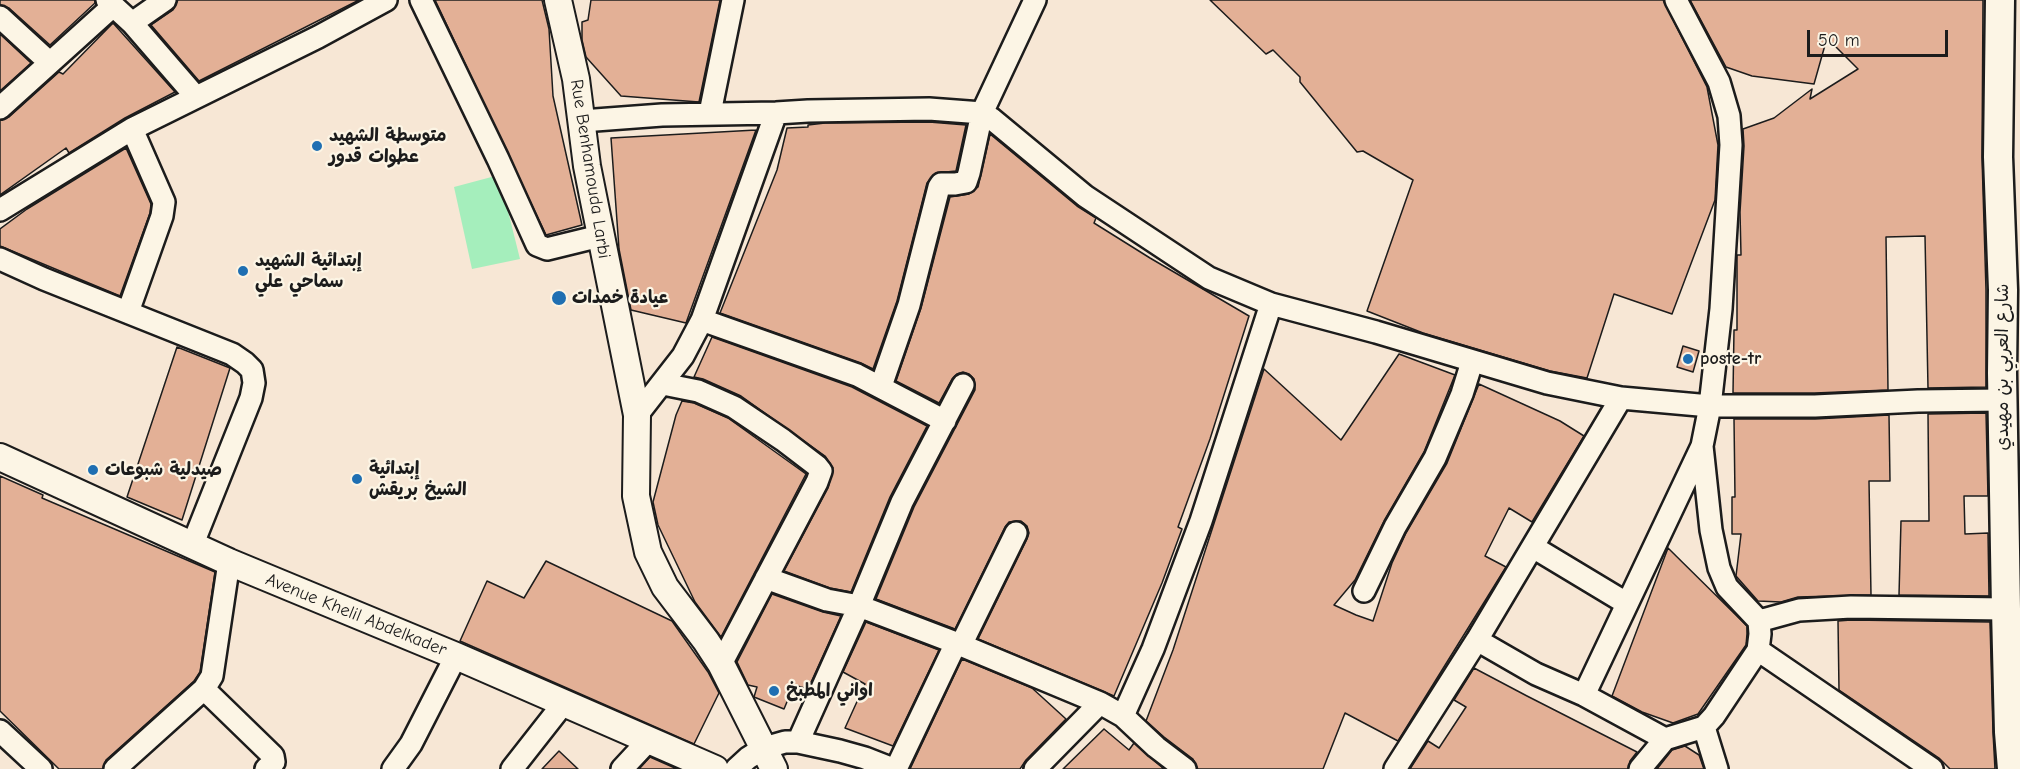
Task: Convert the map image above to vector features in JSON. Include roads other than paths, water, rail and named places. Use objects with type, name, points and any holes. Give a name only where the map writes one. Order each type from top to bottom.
[{"type":"main road","name":"شارع العربي بن مهيدي","points":[[2000,0],[1998,157],[2003,280],[2003,400],[2013,532],[2006,609],[2012,769]]},
{"type":"street","points":[[132,23],[165,0]]},
{"type":"street","points":[[0,210],[132,129],[318,37],[386,0]]},
{"type":"street","points":[[421,0],[537,244],[547,249],[600,236]]},
{"type":"street","name":"Rue Benhamouda Larbi","points":[[558,0],[576,79],[587,166],[637,415],[636,496],[648,552],[665,587],[721,664],[769,759]]},
{"type":"street","points":[[710,113],[733,0]]},
{"type":"street","points":[[881,386],[909,305],[938,190],[941,184],[966,182],[982,113],[1035,0]]},
{"type":"street","points":[[1584,695],[1702,446],[1710,406],[1728,217],[1731,145],[1729,116],[1719,82],[1676,0]]},
{"type":"street","points":[[1,104],[49,62],[110,3],[132,23],[196,97]]},
{"type":"street","points":[[0,17],[49,62]]},
{"type":"street","points":[[582,122],[710,113],[876,109],[937,109],[982,113],[1085,196],[1209,278],[1271,304],[1376,332],[1547,384],[1622,398],[1710,406],[1815,406],[2003,400]]},
{"type":"street","points":[[637,415],[663,384],[702,320],[776,113]]},
{"type":"street","points":[[128,312],[162,216],[164,202],[132,129]]},
{"type":"street","points":[[0,259],[44,279],[232,354],[252,370],[254,383],[251,398],[192,546]]},
{"type":"street","points":[[1123,716],[1153,649],[1201,521],[1271,304]]},
{"type":"street","points":[[702,320],[826,363],[881,386],[945,420]]},
{"type":"street","points":[[1364,591],[1395,527],[1435,458],[1462,394],[1472,362]]},
{"type":"street","points":[[663,384],[698,392],[734,407],[819,468],[820,476],[721,664]]},
{"type":"street","points":[[798,742],[859,606],[902,502],[963,385]]},
{"type":"street","points":[[1395,769],[1477,640],[1622,398]]},
{"type":"street","points":[[1640,769],[1665,739],[1704,727],[1758,651],[1759,621],[1728,587],[1719,568],[1711,530],[1702,446]]},
{"type":"street","name":"Avenue Khelil Abdelkader","points":[[0,457],[192,546],[456,656],[715,769]]},
{"type":"street","points":[[736,769],[748,758],[769,759],[785,742],[798,742],[865,758],[895,769],[1016,533]]},
{"type":"street","points":[[1533,547],[1626,603]]},
{"type":"street","points":[[114,769],[204,689],[214,669],[229,562]]},
{"type":"street","points":[[765,578],[827,600],[859,606],[1100,703],[1123,716],[1156,747],[1185,769]]},
{"type":"street","points":[[1759,621],[1799,610],[1851,607],[2006,609]]},
{"type":"street","points":[[1477,640],[1536,674],[1584,695],[1665,739]]},
{"type":"street","points":[[1758,651],[1932,769]]},
{"type":"street","points":[[393,769],[411,744],[456,656]]},
{"type":"street","points":[[204,689],[273,756],[274,762],[266,769]]},
{"type":"street","points":[[1035,769],[1100,703]]},
{"type":"street","points":[[512,769],[563,704]]},
{"type":"street","points":[[1704,727],[1717,769]]},
{"type":"street","points":[[0,731],[41,769]]},
{"type":"street","points":[[622,769],[648,741]]},
{"type":"place","name":"متوسطة الشهيد عطوات قدور","points":[[317,146]]},
{"type":"place","name":"إبتدائية الشهيد سماحي علي","points":[[243,271]]},
{"type":"place","name":"عيادة خمدات","points":[[559,298]]},
{"type":"place","name":"poste-tr","points":[[1688,359]]},
{"type":"place","name":"صيدلية شبوعات","points":[[93,470]]},
{"type":"place","name":"إبتدائية الشيخ بريقش","points":[[357,479]]},
{"type":"place","name":"اواني المطبخ","points":[[774,691]]}]
